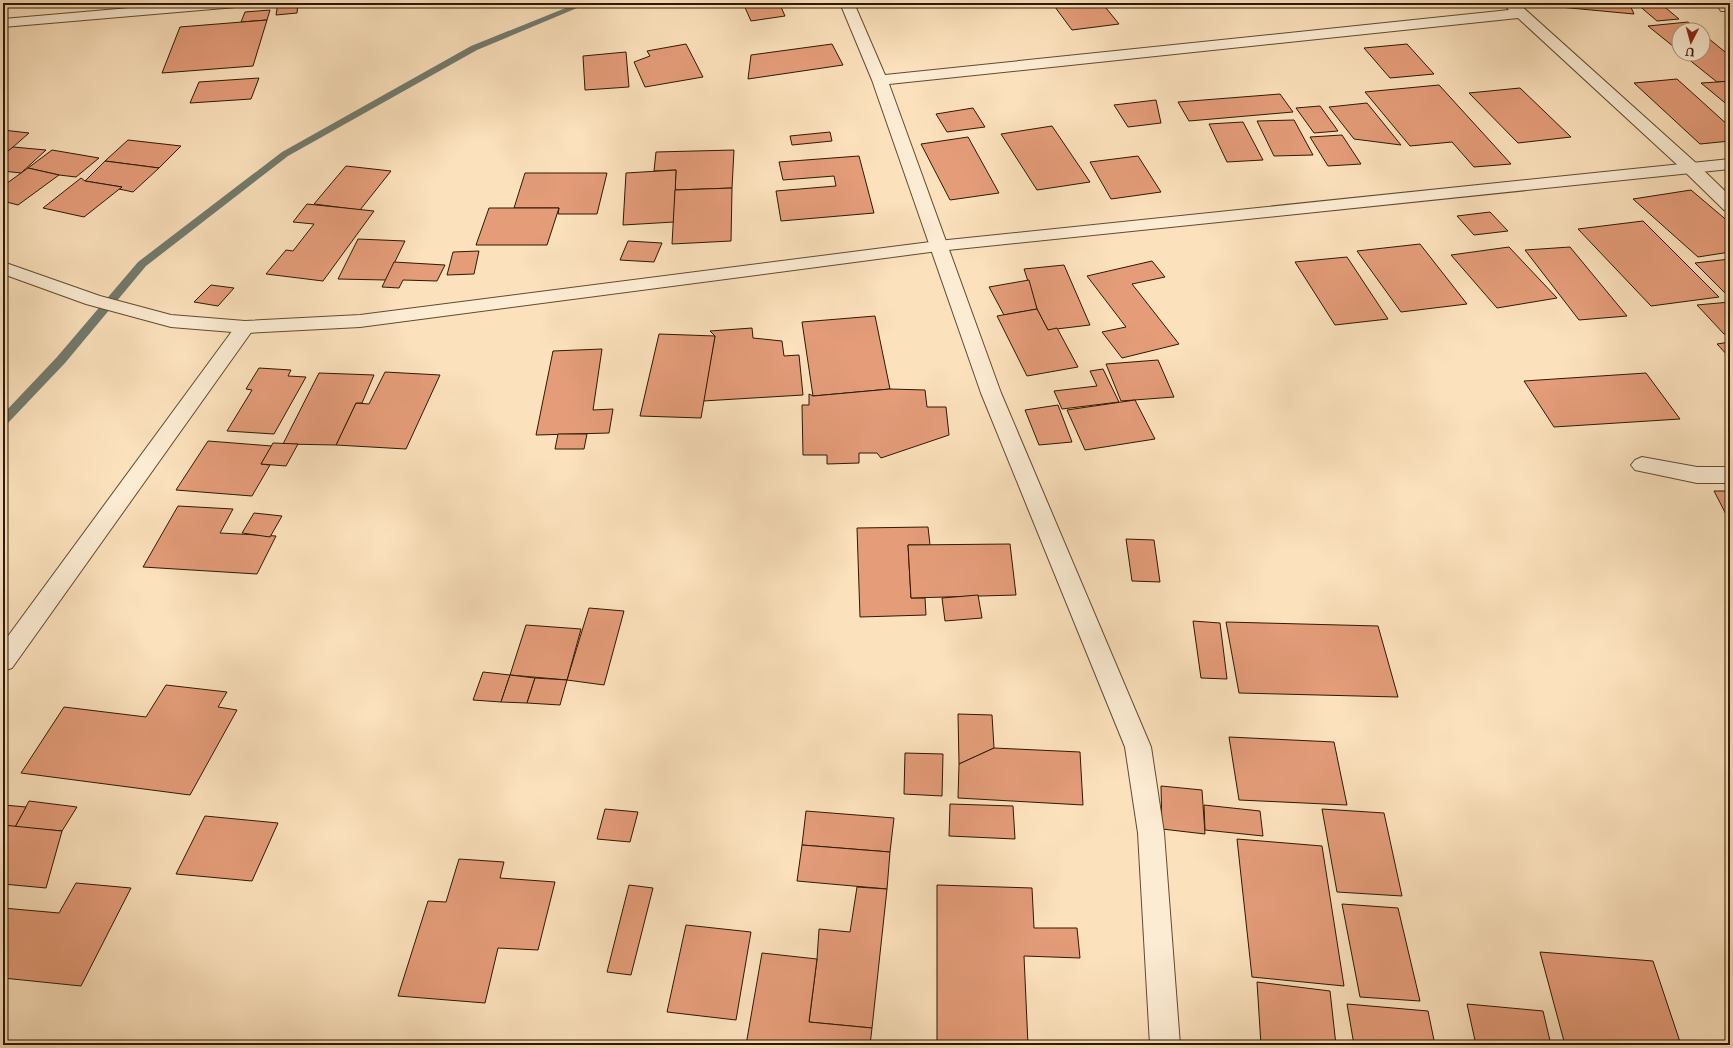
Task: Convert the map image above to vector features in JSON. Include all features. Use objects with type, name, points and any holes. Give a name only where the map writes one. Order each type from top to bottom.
[{"type":"street","points":[[3,23],[236,3]]},
{"type":"street","points":[[847,3],[880,80],[991,393],[1138,747],[1151,833],[1165,1045]]},
{"type":"street","points":[[880,80],[1515,8],[1690,167],[1730,206]]},
{"type":"street","points":[[3,268],[93,300],[171,321],[245,327],[360,321],[938,246],[1730,164]]},
{"type":"street","points":[[3,661],[245,327]]},
{"type":"street","points":[[1642,465],[1689,474],[1721,476],[1730,475]]},
{"type":"building","points":[[278,3],[298,3],[297,13],[276,15]]},
{"type":"building","points":[[743,3],[811,3],[781,7],[785,16],[751,21]]},
{"type":"building","points":[[1086,3],[1102,3],[1119,24],[1072,30],[1055,7]]},
{"type":"building","points":[[1538,3],[1629,3],[1634,14],[1538,5]]},
{"type":"building","points":[[1636,3],[1660,3],[1679,19],[1657,21]]},
{"type":"building","points":[[270,10],[267,20],[241,22],[245,12]]},
{"type":"building","points":[[267,20],[253,66],[162,73],[180,27]]},
{"type":"building","points":[[1671,24],[1671,45],[1648,26]]},
{"type":"building","points":[[1711,41],[1730,56],[1730,81],[1717,82],[1692,62],[1711,62]]},
{"type":"building","points":[[686,44],[703,77],[645,87],[634,62],[650,56],[647,51]]},
{"type":"building","points":[[832,44],[843,65],[748,79],[751,55]]},
{"type":"building","points":[[1407,44],[1434,74],[1390,78],[1364,48]]},
{"type":"building","points":[[626,52],[629,87],[585,90],[583,56]]},
{"type":"building","points":[[259,78],[251,99],[190,103],[199,82]]},
{"type":"building","points":[[1677,79],[1730,127],[1730,141],[1700,144],[1634,83]]},
{"type":"building","points":[[1730,81],[1730,107],[1701,83],[1717,82]]},
{"type":"building","points":[[1439,85],[1511,164],[1474,167],[1452,142],[1410,146],[1365,92]]},
{"type":"building","points":[[1520,88],[1571,137],[1518,143],[1469,93]]},
{"type":"building","points":[[1280,94],[1293,112],[1189,121],[1178,102]]},
{"type":"building","points":[[1156,100],[1161,123],[1128,127],[1114,105]]},
{"type":"building","points":[[1367,103],[1401,145],[1354,139],[1329,107]]},
{"type":"building","points":[[1320,106],[1338,131],[1314,133],[1296,108]]},
{"type":"building","points":[[973,108],[985,127],[947,132],[936,114]]},
{"type":"building","points":[[1294,120],[1313,155],[1274,156],[1257,121]]},
{"type":"building","points":[[1243,122],[1263,160],[1227,162],[1209,124]]},
{"type":"building","points":[[1052,126],[1090,182],[1037,190],[1001,134]]},
{"type":"building","points":[[3,130],[29,133],[4,155]]},
{"type":"building","points":[[830,132],[832,141],[792,145],[790,136]]},
{"type":"building","points":[[1342,135],[1361,164],[1328,166],[1310,137]]},
{"type":"building","points":[[968,137],[999,193],[950,200],[921,144]]},
{"type":"building","points":[[128,140],[181,146],[159,168],[105,161]]},
{"type":"building","points":[[13,147],[46,150],[21,173],[3,171],[3,155]]},
{"type":"building","points":[[52,150],[99,158],[76,177],[28,168]]},
{"type":"building","points":[[734,150],[732,188],[675,190],[676,170],[654,171],[656,152]]},
{"type":"building","points":[[859,156],[874,213],[781,221],[776,191],[836,186],[834,176],[783,180],[779,162]]},
{"type":"building","points":[[1138,156],[1161,192],[1111,199],[1090,162]]},
{"type":"building","points":[[105,161],[159,168],[133,192],[119,189],[122,187],[85,181]]},
{"type":"building","points":[[346,166],[391,171],[360,210],[314,204]]},
{"type":"building","points":[[28,168],[59,175],[18,205],[3,201],[3,186]]},
{"type":"building","points":[[676,170],[674,222],[623,225],[626,173]]},
{"type":"building","points":[[525,173],[607,173],[597,214],[558,214],[559,208],[514,208]]},
{"type":"building","points":[[81,178],[85,181],[122,187],[84,217],[43,208]]},
{"type":"building","points":[[732,188],[731,241],[672,244],[675,190]]},
{"type":"building","points":[[1691,190],[1730,223],[1730,252],[1698,257],[1633,199]]},
{"type":"building","points":[[307,204],[374,211],[323,281],[266,274],[286,250],[293,251],[314,224],[293,222]]},
{"type":"building","points":[[489,208],[559,208],[547,245],[476,245]]},
{"type":"building","points":[[1490,212],[1508,231],[1474,235],[1457,216]]},
{"type":"building","points":[[1643,221],[1719,297],[1651,306],[1578,229]]},
{"type":"building","points":[[358,239],[405,241],[386,280],[338,279]]},
{"type":"building","points":[[628,241],[662,243],[654,262],[620,260]]},
{"type":"building","points":[[1420,244],[1467,304],[1401,312],[1357,251]]},
{"type":"building","points":[[1509,247],[1557,298],[1497,308],[1451,255]]},
{"type":"building","points":[[1570,247],[1627,316],[1579,320],[1525,250]]},
{"type":"building","points":[[479,251],[474,274],[447,275],[453,252]]},
{"type":"building","points":[[1347,257],[1388,319],[1335,325],[1295,262]]},
{"type":"building","points":[[1730,259],[1730,296],[1729,297],[1695,263]]},
{"type":"building","points":[[1152,261],[1165,277],[1132,284],[1179,344],[1122,358],[1102,332],[1126,327],[1087,276]]},
{"type":"building","points":[[394,262],[445,265],[437,281],[403,280],[399,288],[382,287]]},
{"type":"building","points":[[1064,265],[1090,325],[1048,330],[1037,309],[1024,269]]},
{"type":"building","points":[[1029,280],[1037,309],[1004,315],[989,287]]},
{"type":"building","points":[[211,285],[234,288],[218,306],[194,302]]},
{"type":"building","points":[[1730,302],[1730,334],[1724,334],[1697,305]]},
{"type":"building","points":[[1037,309],[1048,330],[1057,328],[1078,367],[1027,376],[997,316]]},
{"type":"building","points":[[875,316],[890,389],[813,396],[802,322]]},
{"type":"building","points":[[752,328],[753,338],[782,341],[784,356],[799,355],[803,395],[703,401],[715,336],[710,331]]},
{"type":"building","points":[[659,334],[715,336],[701,418],[640,416]]},
{"type":"building","points":[[1730,342],[1730,358],[1717,344]]},
{"type":"building","points":[[602,349],[593,410],[613,409],[609,433],[536,435],[553,351]]},
{"type":"building","points":[[1158,360],[1174,397],[1121,401],[1106,364]]},
{"type":"building","points":[[259,368],[291,370],[288,376],[306,377],[274,434],[227,431],[252,390],[246,389]]},
{"type":"building","points":[[1103,369],[1119,402],[1062,409],[1054,391],[1097,386],[1090,371]]},
{"type":"building","points":[[385,372],[440,375],[406,449],[336,445],[356,403],[369,404]]},
{"type":"building","points":[[319,373],[374,375],[362,403],[356,403],[336,445],[283,444]]},
{"type":"building","points":[[1646,373],[1680,419],[1554,427],[1524,381]]},
{"type":"building","points":[[890,389],[925,390],[927,407],[946,407],[949,435],[881,458],[877,453],[859,453],[859,463],[827,464],[827,455],[803,455],[802,405],[809,405],[809,394],[813,396]]},
{"type":"building","points":[[1135,400],[1155,439],[1085,450],[1067,410]]},
{"type":"building","points":[[1058,405],[1072,442],[1039,445],[1025,410]]},
{"type":"building","points":[[558,434],[587,434],[584,449],[555,449]]},
{"type":"building","points":[[208,441],[272,446],[261,464],[270,465],[252,496],[176,490]]},
{"type":"building","points":[[273,443],[298,444],[286,466],[261,464]]},
{"type":"building","points":[[1714,491],[1730,491],[1730,522]]},
{"type":"building","points":[[178,506],[233,509],[220,533],[276,536],[257,574],[143,567]]},
{"type":"building","points":[[254,513],[282,516],[270,537],[242,533]]},
{"type":"building","points":[[928,527],[930,545],[908,545],[911,598],[925,598],[926,615],[860,617],[857,528]]},
{"type":"building","points":[[1126,539],[1154,540],[1160,582],[1132,581]]},
{"type":"building","points":[[1010,544],[1016,595],[911,598],[908,545]]},
{"type":"building","points":[[978,595],[982,618],[945,621],[942,598]]},
{"type":"building","points":[[589,608],[624,611],[604,685],[567,680]]},
{"type":"building","points":[[1193,621],[1220,623],[1227,679],[1201,678]]},
{"type":"building","points":[[1226,622],[1378,626],[1398,697],[1239,693]]},
{"type":"building","points":[[526,625],[581,629],[567,680],[510,675]]},
{"type":"building","points":[[483,672],[510,675],[501,702],[473,700]]},
{"type":"building","points":[[510,675],[535,678],[527,703],[501,702]]},
{"type":"building","points":[[535,678],[567,680],[560,705],[527,703]]},
{"type":"building","points":[[166,685],[227,692],[218,707],[237,710],[190,795],[21,773],[64,707],[146,717]]},
{"type":"building","points":[[958,714],[992,715],[994,748],[959,764]]},
{"type":"building","points":[[1229,737],[1334,742],[1347,805],[1239,800]]},
{"type":"building","points":[[994,748],[1080,752],[1083,805],[958,798],[959,764]]},
{"type":"building","points":[[905,753],[943,754],[942,796],[904,794]]},
{"type":"building","points":[[1161,786],[1202,790],[1205,834],[1162,829]]},
{"type":"building","points":[[29,801],[77,807],[62,831],[15,827]]},
{"type":"building","points":[[950,804],[1013,806],[1015,839],[949,836]]},
{"type":"building","points":[[4,805],[26,807],[15,827],[3,825]]},
{"type":"building","points":[[1204,805],[1260,811],[1263,836],[1205,830]]},
{"type":"building","points":[[605,809],[638,812],[630,842],[597,839]]},
{"type":"building","points":[[1322,809],[1384,813],[1402,896],[1337,892]]},
{"type":"building","points":[[806,811],[894,818],[890,852],[802,845]]},
{"type":"building","points":[[205,816],[278,823],[252,881],[176,874]]},
{"type":"building","points":[[3,825],[62,831],[46,888],[3,884]]},
{"type":"building","points":[[1237,839],[1322,846],[1344,986],[1252,977]]},
{"type":"building","points":[[802,845],[890,852],[887,889],[797,881]]},
{"type":"building","points":[[459,859],[504,862],[500,878],[555,882],[538,950],[498,948],[485,1003],[398,996],[428,901],[446,902]]},
{"type":"building","points":[[76,883],[131,888],[81,986],[3,978],[3,908],[59,913]]},
{"type":"building","points":[[629,885],[653,888],[631,975],[607,972]]},
{"type":"building","points":[[937,885],[1032,888],[1034,928],[1077,928],[1080,958],[1024,956],[1028,1045],[937,1045]]},
{"type":"building","points":[[857,887],[887,889],[872,1028],[809,1022],[817,959],[819,929],[850,932]]},
{"type":"building","points":[[1342,904],[1398,908],[1420,1001],[1360,997]]},
{"type":"building","points":[[686,925],[751,932],[736,1020],[667,1012]]},
{"type":"building","points":[[1540,952],[1653,961],[1681,1045],[1565,1045]]},
{"type":"building","points":[[762,953],[817,959],[809,1022],[872,1028],[870,1045],[746,1045]]},
{"type":"building","points":[[1257,982],[1330,991],[1336,1045],[1261,1045]]},
{"type":"building","points":[[1347,1004],[1428,1011],[1435,1045],[1354,1045]]},
{"type":"building","points":[[1467,1004],[1543,1011],[1551,1045],[1476,1045]]},
{"type":"waterway","points":[[3,421],[61,360],[142,264],[285,154],[474,48],[585,3]]}]
